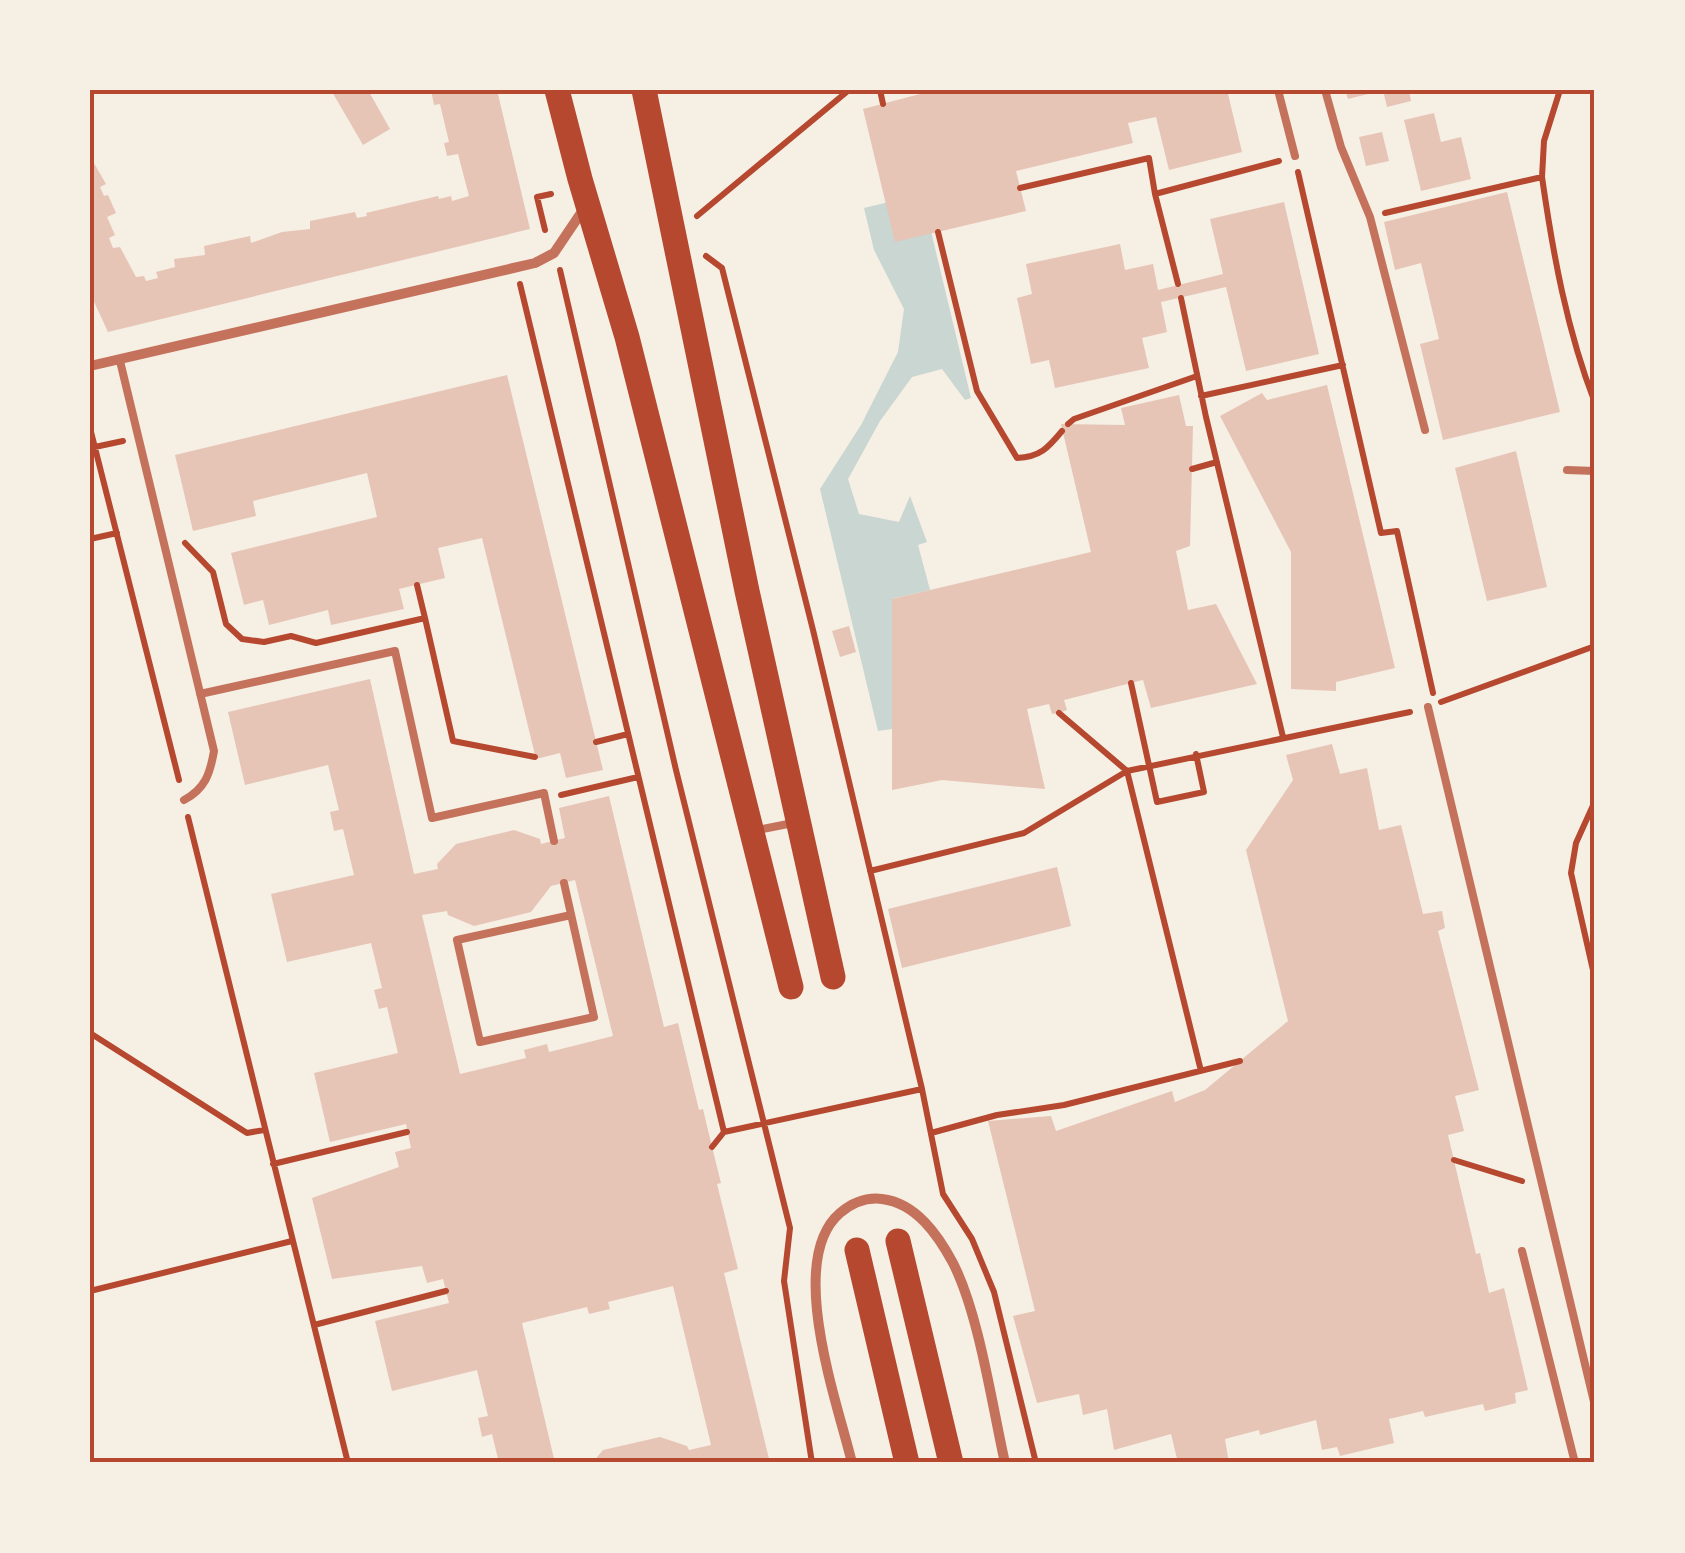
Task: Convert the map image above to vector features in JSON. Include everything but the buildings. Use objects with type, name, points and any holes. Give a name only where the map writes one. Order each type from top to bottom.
[{"type":"main road","points":[[557,90],[627,336],[791,986]]},
{"type":"main road","points":[[644,90],[797,822],[834,978]]},
{"type":"main road","points":[[898,1240],[951,1463]]},
{"type":"main road","points":[[857,1250],[907,1463]]},
{"type":"street","points":[[90,366],[516,269],[551,255],[587,203]]},
{"type":"street","points":[[852,1463],[819,1336],[815,1283],[828,1227],[848,1206],[874,1198],[904,1204],[916,1213],[952,1263],[970,1312],[1005,1463]]},
{"type":"lane","points":[[1278,90],[1295,156]]},
{"type":"lane","points":[[1324,90],[1341,147],[1370,217],[1425,430]]},
{"type":"lane","points":[[120,361],[214,751],[202,788],[184,800]]},
{"type":"lane","points":[[1567,470],[1595,471]]},
{"type":"lane","points":[[200,694],[395,651],[432,818],[544,793],[554,841]]},
{"type":"lane","points":[[1431,705],[1595,1406]]},
{"type":"lane","points":[[754,831],[797,822]]},
{"type":"lane","points":[[564,883],[594,1017],[480,1042],[458,940],[571,915]]},
{"type":"lane","points":[[1522,1251],[1576,1463]]},
{"type":"path","points":[[712,1146],[724,1132],[922,1089],[722,268],[675,234],[849,90]]},
{"type":"path","points":[[880,90],[883,104]]},
{"type":"path","points":[[1560,90],[1544,141],[1542,177],[1554,256],[1582,371],[1595,403]]},
{"type":"path","points":[[1155,194],[1295,156],[1380,533],[1397,532],[1431,705]]},
{"type":"path","points":[[1020,188],[1148,158],[1178,284]]},
{"type":"path","points":[[1370,217],[1542,177]]},
{"type":"path","points":[[551,194],[537,198],[551,255]]},
{"type":"path","points":[[938,232],[977,390],[1017,458],[1031,458],[1046,450],[1074,419],[1197,376]]},
{"type":"path","points":[[566,256],[558,274],[790,1228],[784,1280],[812,1463]]},
{"type":"path","points":[[516,269],[724,1132]]},
{"type":"path","points":[[1181,298],[1282,737]]},
{"type":"path","points":[[1201,396],[1342,366]]},
{"type":"path","points":[[90,428],[348,1463]]},
{"type":"path","points":[[1192,469],[1217,462]]},
{"type":"path","points":[[90,539],[117,533]]},
{"type":"path","points":[[184,542],[212,572],[226,624],[242,639],[264,642],[290,636],[316,643],[425,618]]},
{"type":"path","points":[[417,585],[453,741],[535,758]]},
{"type":"path","points":[[870,870],[1024,833],[1127,771],[1408,712],[1595,646]]},
{"type":"path","points":[[1130,684],[1158,802],[1204,792],[1196,754]]},
{"type":"path","points":[[1059,713],[1127,771],[1200,1071]]},
{"type":"path","points":[[596,742],[628,734]]},
{"type":"path","points":[[563,794],[638,777]]},
{"type":"path","points":[[1595,800],[1576,843],[1571,873],[1595,979]]},
{"type":"path","points":[[90,1034],[247,1134],[264,1130]]},
{"type":"path","points":[[931,1133],[997,1114],[1064,1104],[1240,1060]]},
{"type":"path","points":[[273,1164],[407,1132]]},
{"type":"path","points":[[1454,1160],[1543,1187]]},
{"type":"path","points":[[90,1291],[292,1241]]},
{"type":"path","points":[[314,1325],[446,1291]]},
{"type":"shaded area","points":[[922,194],[971,398],[965,400],[942,369],[912,377],[880,421],[848,479],[859,514],[899,522],[910,496],[927,542],[918,545],[930,590],[892,599],[892,729],[878,731],[820,489],[861,425],[898,352],[904,309],[874,250],[864,208]]}]
